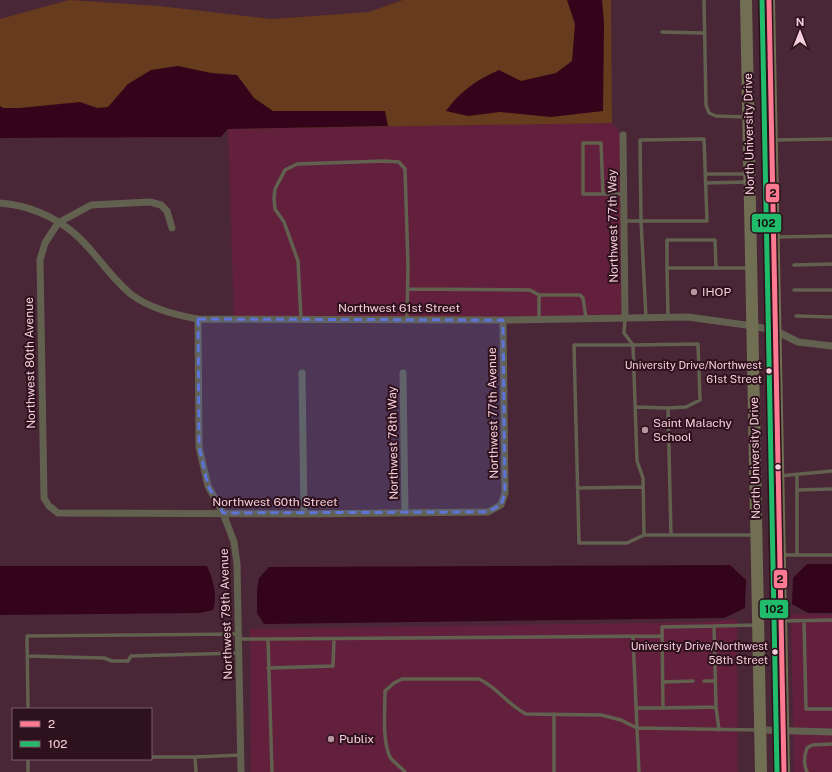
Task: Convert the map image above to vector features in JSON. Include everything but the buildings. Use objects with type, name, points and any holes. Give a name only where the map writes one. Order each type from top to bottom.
[{"type":"main road","name":"North University Drive","points":[[746,0],[761,772]]},
{"type":"main road","name":"North University Drive","points":[[769,0],[784,772]]},
{"type":"street","name":"Northwest 77th Way","points":[[623,135],[625,317]]},
{"type":"street","points":[[58,223],[91,204],[150,202],[161,205],[167,211],[172,228]]},
{"type":"street","name":"Northwest 61st Street","points":[[0,204],[15,204],[34,210],[58,223],[76,234],[114,278],[132,295],[175,315],[198,319],[407,318],[503,320],[688,317],[752,326],[776,331],[798,342],[832,346]]},
{"type":"street","name":"Northwest 80th Avenue","points":[[49,506],[44,498],[40,260],[45,243],[58,223]]},
{"type":"street","name":"Northwest 79th Avenue","points":[[198,319],[199,447],[208,486],[224,513],[234,542],[237,564],[241,772]]},
{"type":"street","name":"Northwest 77th Avenue","points":[[501,505],[506,493],[503,320]]},
{"type":"street","name":"Northwest 78th Way","points":[[403,373],[405,513]]},
{"type":"street","points":[[302,374],[304,514]]},
{"type":"street","name":"Northwest 60th Street","points":[[49,506],[58,513],[304,514],[488,512],[501,505]]},
{"type":"street","points":[[760,730],[832,732]]},
{"type":"lane","points":[[704,0],[706,105],[709,113],[716,116],[748,117]]},
{"type":"lane","points":[[662,32],[705,33]]},
{"type":"lane","points":[[624,221],[641,221],[707,221],[704,139],[640,140],[641,221],[646,317]]},
{"type":"lane","points":[[772,140],[832,139]]},
{"type":"lane","points":[[603,194],[601,143],[582,144],[583,194],[603,194],[624,194]]},
{"type":"lane","points":[[301,319],[298,261],[284,222],[276,209],[274,198],[275,189],[285,170],[297,164],[384,161],[399,162],[405,169],[408,289],[407,318]]},
{"type":"lane","points":[[705,174],[750,178]]},
{"type":"lane","points":[[706,182],[750,178]]},
{"type":"lane","points":[[774,237],[832,236]]},
{"type":"lane","points":[[668,317],[667,240],[715,240],[716,268]]},
{"type":"lane","points":[[794,265],[832,264]]},
{"type":"lane","points":[[667,268],[751,268]]},
{"type":"lane","points":[[408,289],[530,290],[539,295],[580,295],[583,298],[586,318]]},
{"type":"lane","points":[[794,290],[832,290]]},
{"type":"lane","points":[[539,295],[540,319]]},
{"type":"lane","points":[[796,316],[832,317]]},
{"type":"lane","points":[[625,317],[624,332],[633,345],[637,461],[643,478],[644,535]]},
{"type":"lane","points":[[635,407],[686,407],[700,400],[698,344],[574,345],[579,543],[627,543],[644,535],[757,535]]},
{"type":"lane","points":[[668,408],[672,535]]},
{"type":"lane","points":[[778,476],[832,471]]},
{"type":"lane","points":[[797,474],[797,555]]},
{"type":"lane","points":[[578,488],[643,487]]},
{"type":"lane","points":[[797,490],[832,490]]},
{"type":"lane","points":[[780,556],[832,555]]},
{"type":"lane","points":[[781,621],[832,620]]},
{"type":"lane","points":[[804,621],[806,709],[832,709]]},
{"type":"lane","points":[[663,708],[662,627],[758,625]]},
{"type":"lane","points":[[714,626],[716,707],[719,730]]},
{"type":"lane","points":[[28,708],[27,636],[239,636],[268,639],[334,639],[661,636]]},
{"type":"lane","points":[[633,636],[639,772]]},
{"type":"lane","points":[[268,639],[272,772]]},
{"type":"lane","points":[[268,668],[333,666],[334,639]]},
{"type":"lane","points":[[27,656],[104,658],[112,661],[128,661],[130,656],[239,654]]},
{"type":"lane","points":[[406,772],[390,758],[387,747],[385,725],[385,691],[394,682],[402,679],[479,679],[487,682],[517,710],[526,714],[602,714],[637,728],[760,730]]},
{"type":"lane","points":[[663,682],[693,681]]},
{"type":"lane","points":[[704,681],[715,681]]},
{"type":"lane","points":[[636,708],[716,707]]},
{"type":"lane","points":[[554,714],[554,772]]},
{"type":"lane","points":[[807,772],[804,766],[804,756],[807,748],[812,745],[832,744]]},
{"type":"lane","points":[[152,757],[241,755]]},
{"type":"lane","points":[[195,757],[196,772]]},
{"type":"lane","points":[[28,760],[28,772]]},
{"type":"highlighted area","points":[[198,319],[503,320],[505,493],[501,505],[488,512],[223,513],[208,486],[199,447]]},
{"type":"shaded area","points":[[69,0],[159,6],[272,19],[369,12],[403,0],[611,0],[612,123],[228,129],[221,137],[0,138],[0,19]]},
{"type":"shaded area","points":[[567,0],[602,0],[604,23],[603,111],[551,117],[500,112],[468,116],[446,111],[463,92],[483,78],[499,70],[521,81],[556,73],[572,61],[575,24]]},
{"type":"shaded area","points":[[178,66],[211,73],[237,75],[254,98],[273,111],[385,111],[388,126],[228,129],[221,137],[0,138],[0,106],[3,108],[20,108],[80,102],[97,108],[108,107],[128,84],[151,70]]},
{"type":"shaded area","points":[[612,123],[623,135],[625,317],[234,319],[228,129]]},
{"type":"shaded area","points":[[807,564],[832,564],[832,613],[808,613],[792,604],[793,578]]},
{"type":"shaded area","points":[[730,565],[746,580],[745,608],[724,618],[264,624],[257,613],[257,590],[259,578],[269,567]]},
{"type":"shaded area","points":[[0,566],[207,566],[214,588],[215,599],[213,610],[199,613],[0,615]]},
{"type":"shaded area","points":[[791,614],[832,615],[832,772],[794,772]]},
{"type":"shaded area","points":[[737,619],[738,772],[251,772],[250,629],[705,622]]},
{"type":"transit line","name":"102","points":[[762,0],[777,772]]},
{"type":"transit line","name":"2","points":[[769,0],[784,772]]},
{"type":"place","name":"IHOP","points":[[694,292]]},
{"type":"place","name":"University Drive/Northwest 61st Street","points":[[769,371]]},
{"type":"place","name":"Saint Malachy School","points":[[645,430]]},
{"type":"place","name":"University Drive/Northwest 58th Street","points":[[775,652]]},
{"type":"place","name":"Publix","points":[[331,739]]}]
